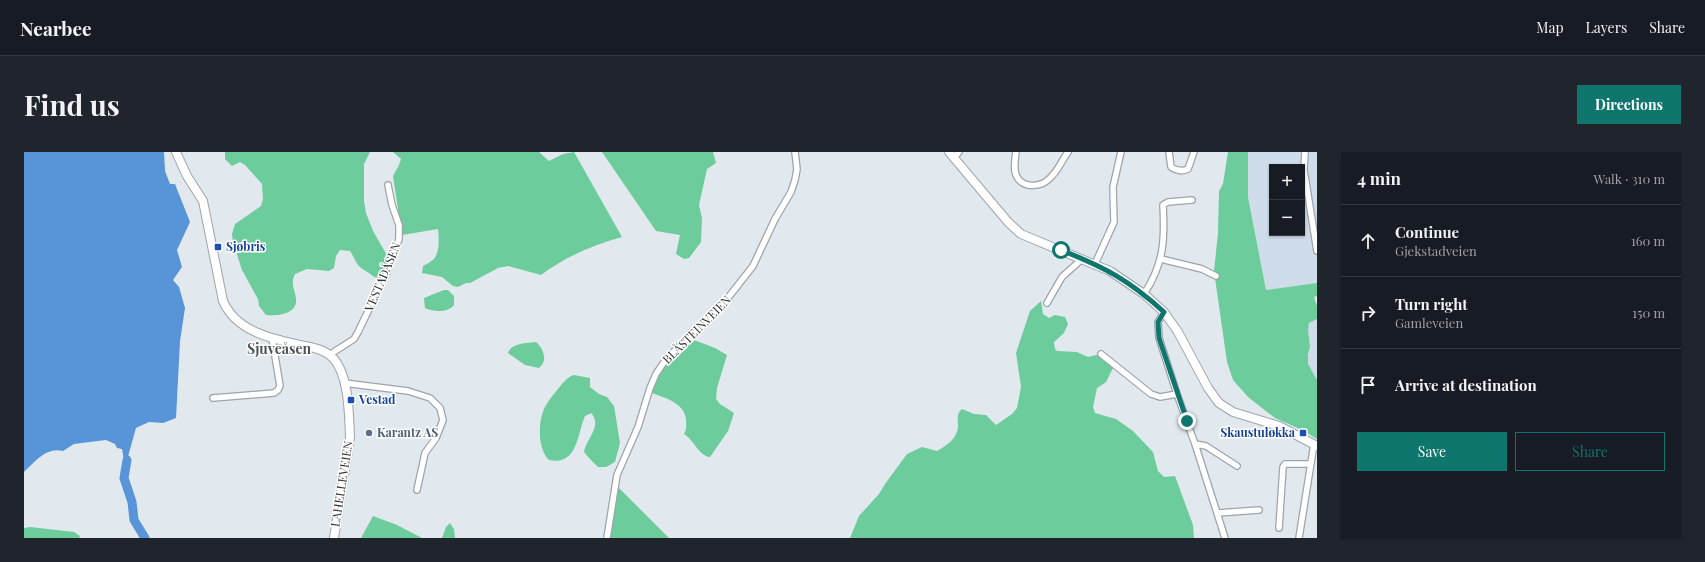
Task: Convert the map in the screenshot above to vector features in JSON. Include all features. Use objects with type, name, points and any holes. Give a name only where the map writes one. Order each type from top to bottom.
[{"type":"street","points":[[176,152],[187,176],[203,201],[223,301],[232,317],[242,325],[272,338],[324,350],[329,355]]},
{"type":"street","name":"BLÅSTEINVEIEN","points":[[607,538],[617,474],[638,427],[656,374],[666,359],[720,308],[753,266],[793,186],[797,169],[795,152]]},
{"type":"street","points":[[1016,152],[1015,172],[1017,178],[1026,184],[1038,186],[1049,180],[1068,152]]},
{"type":"street","points":[[1096,264],[1114,222],[1113,187],[1121,152]]},
{"type":"street","points":[[1169,152],[1171,167],[1175,170],[1184,171],[1188,169],[1194,152]]},
{"type":"street","points":[[1305,152],[1304,170],[1317,250]]},
{"type":"street","points":[[954,154],[1008,222],[1021,234],[1096,264],[1119,276],[1144,294],[1164,312],[1178,332],[1208,388],[1219,403],[1233,412],[1279,426],[1316,445],[1310,464],[1298,538]]},
{"type":"street","name":"VESTADÅSEN","points":[[329,355],[354,339],[386,272],[399,238],[399,225],[392,205],[388,185]]},
{"type":"street","points":[[1144,294],[1161,259],[1165,231],[1163,205],[1168,202],[1192,200]]},
{"type":"street","points":[[1047,303],[1062,277],[1082,259]]},
{"type":"street","points":[[1161,259],[1202,269],[1216,276]]},
{"type":"street","points":[[1164,312],[1159,318],[1157,328],[1177,394],[1195,444],[1225,538]]},
{"type":"street","points":[[213,398],[274,393],[278,390],[280,386],[272,338]]},
{"type":"street","points":[[1101,354],[1154,396],[1162,397],[1177,394]]},
{"type":"street","name":"LAHELLEVEIEN","points":[[329,355],[339,367],[344,383],[350,422],[349,449],[334,538]]},
{"type":"street","points":[[344,383],[408,391],[430,398],[440,408],[444,420],[436,438],[425,453],[417,490]]},
{"type":"street","points":[[1195,444],[1206,446],[1237,466]]},
{"type":"street","points":[[1279,528],[1285,464],[1310,464]]},
{"type":"street","points":[[1218,513],[1258,510]]},
{"type":"shaded area","points":[[1248,152],[1317,152],[1317,283],[1266,290],[1248,197]]},
{"type":"shaded area","points":[[1317,319],[1317,380],[1308,364],[1310,347],[1307,330],[1309,323]]},
{"type":"green space","points":[[225,152],[370,152],[364,164],[364,201],[366,213],[373,231],[388,257],[386,267],[381,278],[374,277],[360,267],[350,251],[340,250],[336,256],[334,268],[329,271],[307,269],[295,274],[293,284],[296,304],[294,308],[286,313],[266,315],[259,306],[258,299],[242,270],[232,234],[235,224],[261,206],[263,199],[262,184],[245,165],[240,162],[232,166],[225,159]]},
{"type":"green space","points":[[393,152],[539,152],[549,161],[563,154],[574,152],[622,237],[580,252],[541,275],[508,266],[498,268],[470,283],[466,283],[458,287],[453,286],[442,277],[422,273],[423,266],[436,256],[439,240],[438,229],[402,235],[393,176],[401,159]]},
{"type":"green space","points":[[602,152],[713,152],[716,163],[707,169],[699,205],[702,218],[701,242],[689,258],[684,259],[676,254],[680,235],[656,231]]},
{"type":"green space","points":[[1228,152],[1248,152],[1248,197],[1266,290],[1317,283],[1317,296],[1314,297],[1317,306],[1317,319],[1309,323],[1308,330],[1310,347],[1308,364],[1317,380],[1317,439],[1302,430],[1275,418],[1248,397],[1233,380],[1227,362],[1214,271],[1218,233],[1219,191],[1223,184]]},
{"type":"green space","points":[[444,290],[448,290],[454,296],[454,305],[451,308],[440,311],[425,308],[424,298]]},
{"type":"green space","points":[[1041,301],[1043,314],[1049,318],[1055,315],[1065,317],[1068,324],[1064,333],[1054,342],[1055,349],[1057,351],[1077,352],[1088,357],[1096,355],[1104,358],[1110,363],[1113,368],[1106,382],[1097,388],[1093,407],[1095,413],[1116,419],[1133,431],[1153,452],[1158,471],[1164,477],[1175,476],[1193,525],[1194,538],[850,538],[859,516],[879,494],[907,454],[922,447],[937,451],[953,439],[956,435],[958,427],[958,415],[962,409],[974,414],[986,415],[996,425],[1012,414],[1017,408],[1021,387],[1016,353],[1030,311]]},
{"type":"green space","points":[[694,340],[715,348],[727,355],[717,388],[716,399],[720,404],[734,413],[728,431],[710,457],[703,454],[684,434],[686,429],[686,419],[685,413],[682,409],[674,402],[652,393],[651,390],[659,375],[669,362]]},
{"type":"green space","points":[[536,342],[543,351],[544,355],[542,365],[539,368],[525,365],[508,353],[512,347],[516,345]]},
{"type":"green space","points":[[574,375],[590,378],[590,387],[599,394],[607,397],[614,406],[620,443],[615,462],[606,467],[598,467],[584,452],[595,428],[594,418],[591,413],[585,416],[575,447],[566,458],[559,461],[549,460],[542,449],[540,427],[545,407],[563,383],[569,377]]},
{"type":"green space","points":[[618,487],[669,538],[610,538]]},
{"type":"green space","points":[[373,516],[397,525],[422,538],[361,538]]},
{"type":"green space","points":[[450,523],[454,529],[455,538],[442,538],[446,527]]},
{"type":"green space","points":[[30,527],[74,532],[80,536],[79,538],[24,538],[24,528]]},
{"type":"water","points":[[24,152],[164,152],[165,171],[170,184],[175,184],[190,222],[177,250],[182,267],[173,280],[179,287],[185,308],[180,341],[176,418],[163,423],[149,422],[136,428],[127,460],[124,460],[122,449],[117,448],[115,444],[106,440],[74,444],[63,451],[51,451],[37,459],[24,472]]},
{"type":"waterway","points":[[127,460],[124,478],[132,502],[134,520],[145,538]]},
{"type":"place","name":"Sjøbris","points":[[218,247]]},
{"type":"place","name":"Vestad","points":[[351,400]]},
{"type":"place","name":"Karantz AS","points":[[369,433]]},
{"type":"place","name":"Skaustuløkka","points":[[1303,433]]},
{"type":"district","name":"Sjuveåsen","points":[[279,349]]},
{"type":"route","points":[[1061,250],[1096,264],[1119,276],[1144,294],[1164,312],[1159,318],[1158,322],[1157,328],[1159,338],[1187,421]]}]
